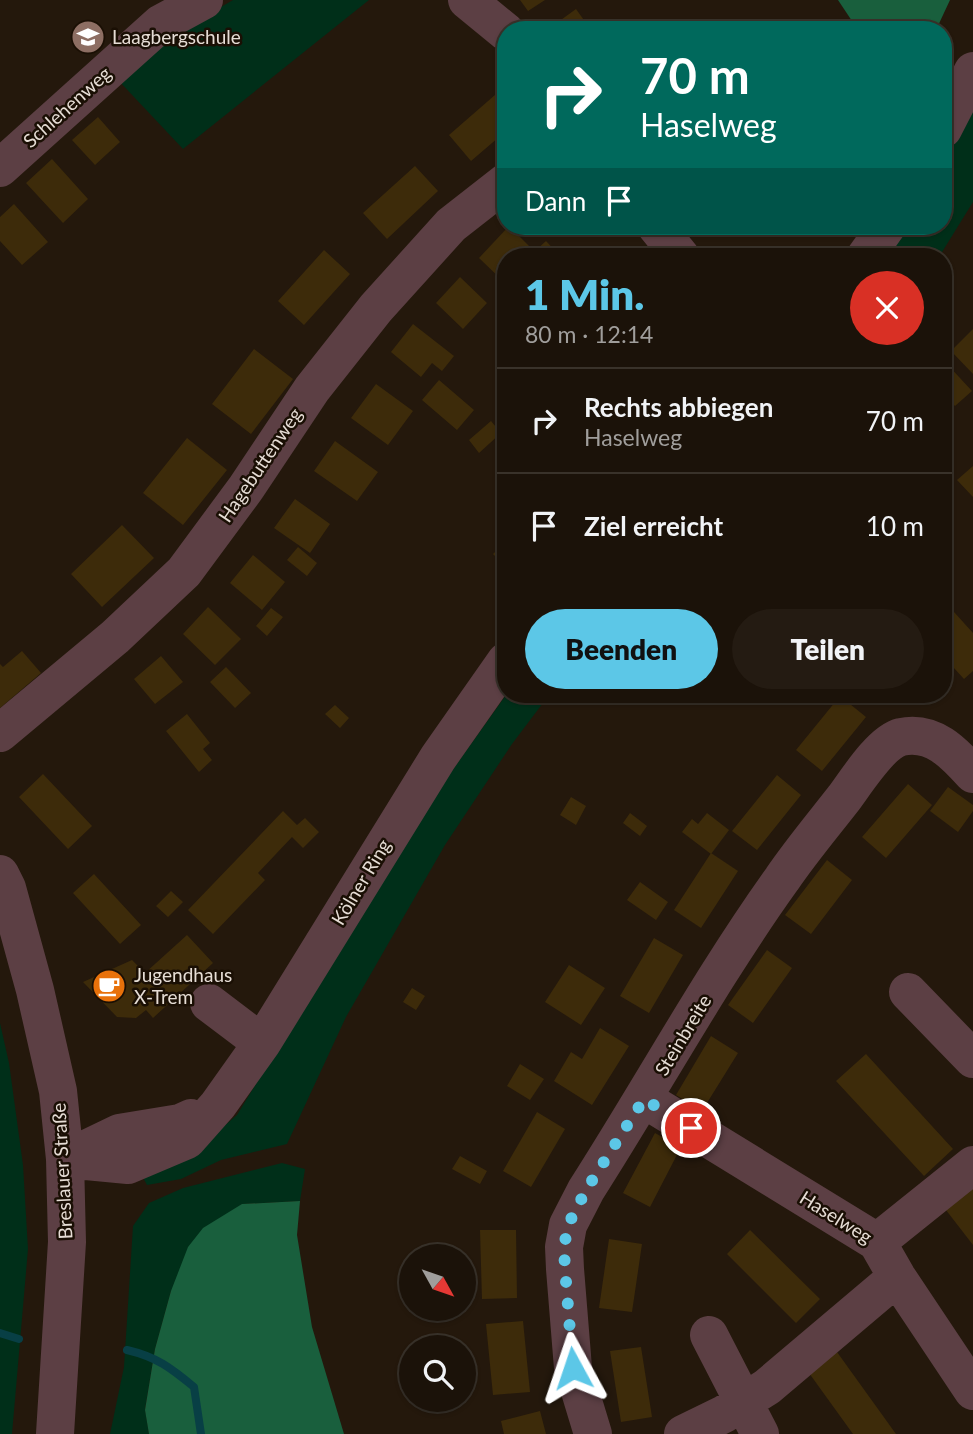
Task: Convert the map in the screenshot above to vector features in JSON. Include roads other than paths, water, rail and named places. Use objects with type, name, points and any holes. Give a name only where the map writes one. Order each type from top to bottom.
[{"type":"street","name":"Schlehenweg","points":[[0,168],[160,24],[204,0]]},
{"type":"street","points":[[467,0],[497,25]]},
{"type":"street","points":[[952,112],[973,71]]},
{"type":"street","name":"Hagebuttenweg","points":[[0,733],[115,636],[184,572],[246,488],[312,389],[376,308],[451,225],[497,189]]},
{"type":"street","name":"Kölner Ring","points":[[65,1159],[128,1165],[187,1140],[218,1105],[261,1044],[438,758],[497,674]]},
{"type":"street","name":"Steinbreite","points":[[593,1434],[573,1368],[564,1247],[568,1225],[586,1190],[730,957],[782,879],[877,755],[899,737],[921,736],[938,741],[957,756],[973,774]]},
{"type":"street","name":"Breslauer Straße","points":[[0,874],[10,900],[55,1079],[65,1159],[67,1242],[55,1434]]},
{"type":"street","points":[[908,992],[973,1059]]},
{"type":"street","points":[[209,1003],[261,1044]]},
{"type":"street","name":"Haselweg","points":[[644,1099],[877,1242],[897,1277],[973,1391]]},
{"type":"street","points":[[877,1242],[973,1164]]},
{"type":"street","points":[[752,1418],[766,1387],[897,1277]]},
{"type":"street","points":[[709,1335],[752,1418]]},
{"type":"street","points":[[683,1434],[752,1418]]},
{"type":"waterway","points":[[0,1333],[19,1339]]},
{"type":"waterway","points":[[127,1350],[163,1364],[194,1387],[201,1434]]},
{"type":"place","name":"Laagbergschule","points":[[88,37]]},
{"type":"place","name":"Jugendhaus X-Trem","points":[[109,986]]}]
